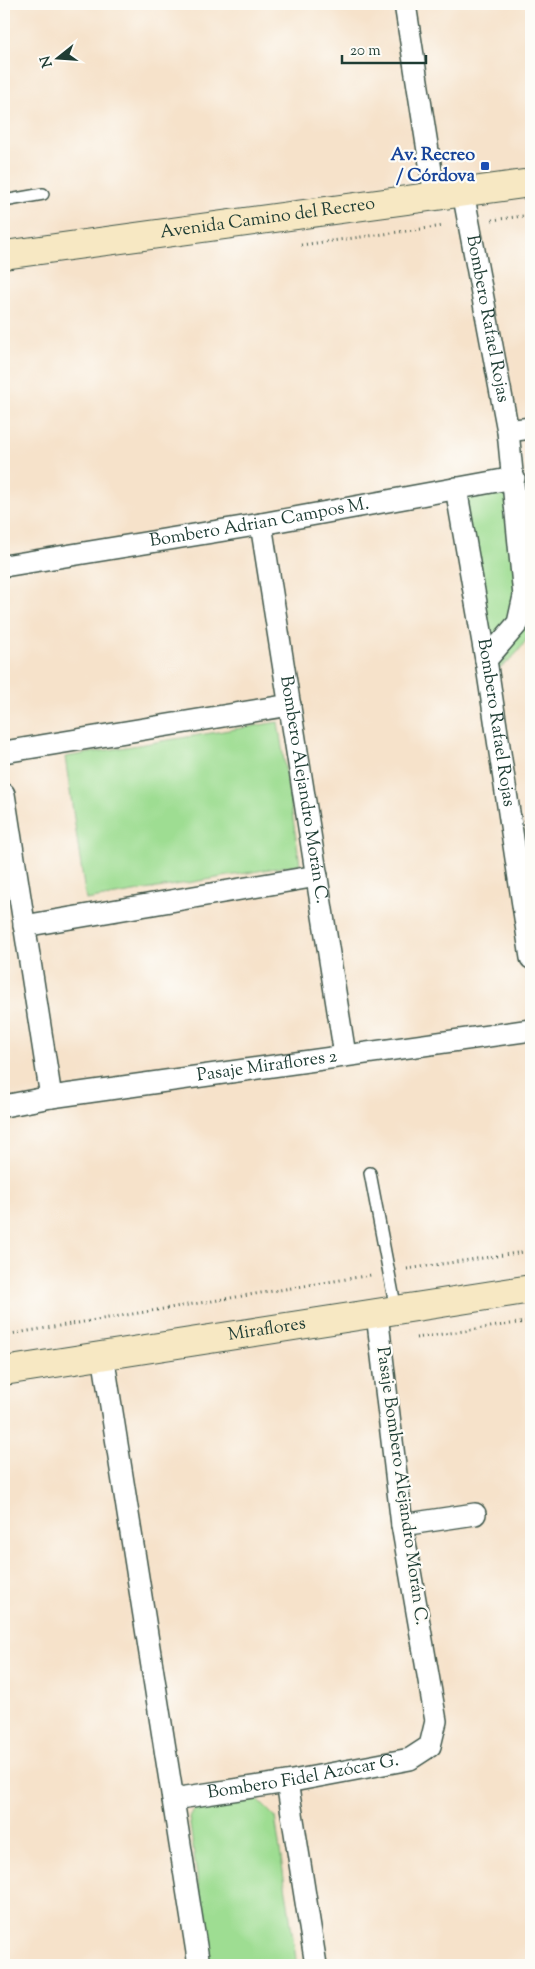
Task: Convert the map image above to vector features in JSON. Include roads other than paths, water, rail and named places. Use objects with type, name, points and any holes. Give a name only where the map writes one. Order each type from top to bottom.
[{"type":"street","points":[[405,4],[435,196]]},
{"type":"street","name":"Avenida Camino del Recreo","points":[[4,255],[531,183]]},
{"type":"street","name":"Bombero Rafael Rojas","points":[[463,192],[508,432],[514,478],[525,623]]},
{"type":"street","points":[[508,432],[531,428]]},
{"type":"street","name":"Bombero Adrian Campos M.","points":[[4,566],[261,524],[514,478]]},
{"type":"street","name":"Bombero Rafael Rojas","points":[[456,488],[486,660],[531,958]]},
{"type":"street","name":"Bombero Alejandro Morán C.","points":[[261,524],[345,1055]]},
{"type":"street","points":[[486,660],[525,623]]},
{"type":"street","points":[[4,752],[290,706]]},
{"type":"street","points":[[4,794],[9,862],[24,926],[51,1097]]},
{"type":"street","points":[[24,926],[317,876]]},
{"type":"street","name":"Pasaje Miraflores 2","points":[[4,1106],[51,1097],[531,1030]]},
{"type":"street","name":"Miraflores","points":[[4,1371],[531,1289]]},
{"type":"street","name":"Pasaje Bombero Alejandro Morán C.","points":[[387,1312],[402,1525],[436,1721],[430,1746]]},
{"type":"street","points":[[103,1356],[199,1965]]},
{"type":"street","points":[[402,1525],[475,1514]]},
{"type":"street","name":"Bombero Fidel Azócar G.","points":[[173,1799],[287,1782],[410,1758],[430,1746]]},
{"type":"street","points":[[287,1782],[316,1965]]},
{"type":"lane","points":[[4,201],[43,194]]},
{"type":"lane","points":[[370,1174],[388,1272],[387,1312]]},
{"type":"place","name":"Av. Recreo / Córdova","points":[[485,166]]}]
